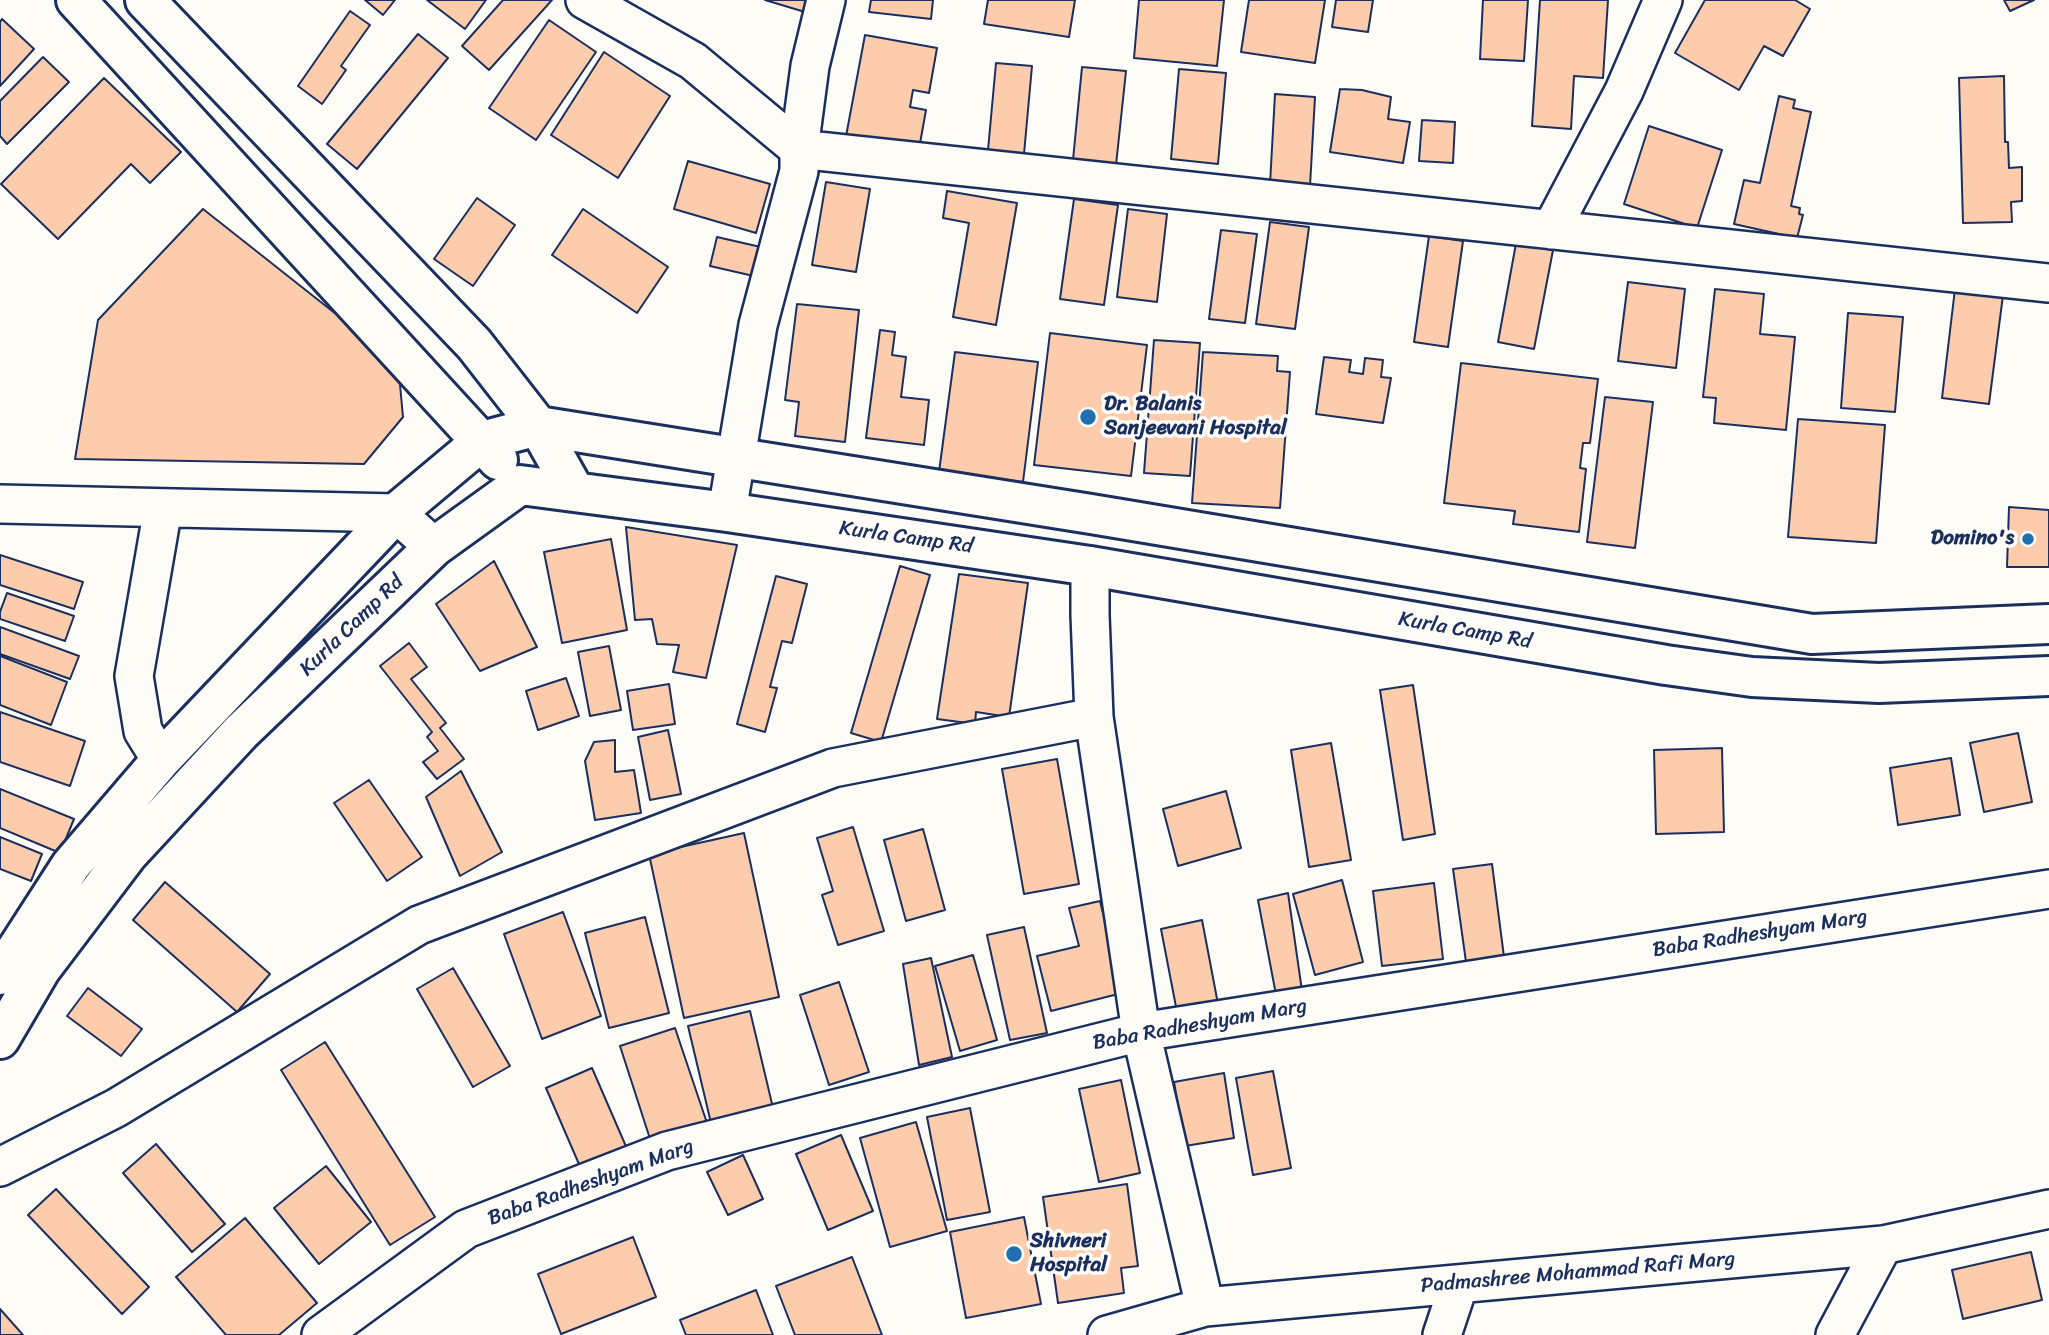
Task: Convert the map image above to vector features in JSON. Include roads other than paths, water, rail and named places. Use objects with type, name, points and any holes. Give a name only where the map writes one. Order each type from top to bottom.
[{"type":"main road","points":[[76,0],[520,485]]},
{"type":"main road","points":[[145,0],[474,344],[538,426],[575,492]]},
{"type":"main road","points":[[0,975],[71,865],[161,760],[396,513],[482,441],[538,426],[1812,634],[2049,624]]},
{"type":"main road","name":"Kurla Camp Rd","points":[[0,1039],[40,969],[128,854],[241,732],[434,547],[520,485],[727,512],[1090,566],[1666,665],[1752,677],[1879,683],[2049,676]]},
{"type":"street","points":[[585,0],[693,61],[799,149],[2049,283]]},
{"type":"street","points":[[727,512],[758,325],[799,170],[799,149],[810,66],[826,0]]},
{"type":"street","points":[[1551,230],[1624,91],[1663,0]]},
{"type":"street","points":[[0,505],[396,513],[434,547]]},
{"type":"street","points":[[161,760],[143,731],[134,676],[163,508]]},
{"type":"street","points":[[1090,566],[1094,717],[1141,1032],[1205,1307]]},
{"type":"street","points":[[0,1167],[117,1108],[419,925],[833,768],[1094,717]]},
{"type":"street","name":"Baba Radheshyam Marg","points":[[321,1335],[466,1229],[667,1151],[1141,1032],[2049,889]]},
{"type":"street","name":"Padmashree Mohammad Rafi Marg","points":[[1107,1335],[1205,1307],[1882,1245],[2049,1209]]},
{"type":"street","points":[[1835,1335],[1882,1245]]},
{"type":"street","points":[[1442,1335],[1459,1284]]},
{"type":"place","name":"Dr. Balanis Sanjeevani Hospital","points":[[1088,417]]},
{"type":"place","name":"Domino's","points":[[2028,539]]},
{"type":"place","name":"Shivneri Hospital","points":[[1014,1254]]}]
